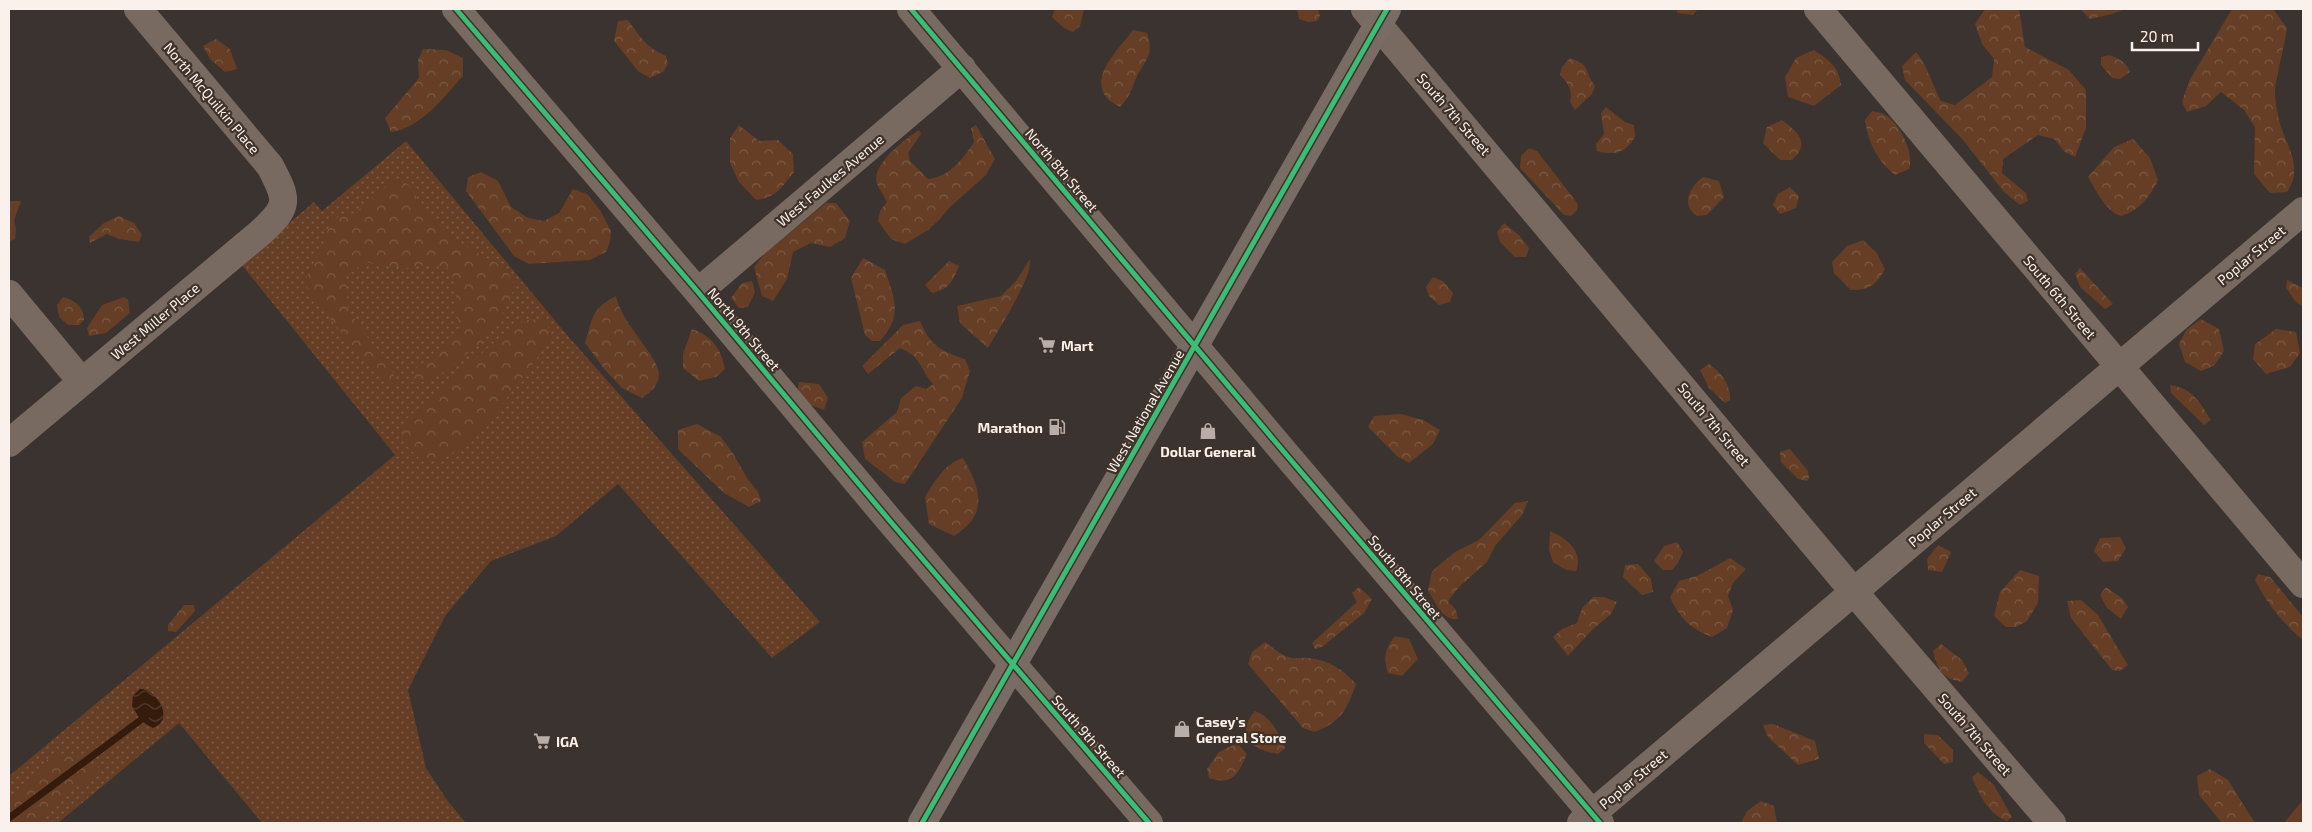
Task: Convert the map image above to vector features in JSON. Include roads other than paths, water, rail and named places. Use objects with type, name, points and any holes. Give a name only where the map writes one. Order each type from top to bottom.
[{"type":"main road","name":"West National Avenue","points":[[922,823],[1195,346],[1376,14]]},
{"type":"street","name":"North McQuilkin Place","points":[[138,9],[270,166],[282,189]]},
{"type":"street","name":"North 8th Street","points":[[911,9],[1195,346]]},
{"type":"street","name":"South 6th Street","points":[[1818,9],[2118,368],[2303,584]]},
{"type":"street","name":"North 9th Street","points":[[471,14],[698,292],[1013,664]]},
{"type":"street","name":"South 7th Street","points":[[1376,14],[1854,592],[2052,823]]},
{"type":"street","name":"West Faulkes Avenue","points":[[698,292],[962,68]]},
{"type":"street","name":"West Miller Place","points":[[9,443],[274,221],[284,207],[282,189]]},
{"type":"street","name":"Poplar Street","points":[[1591,820],[1854,592],[2303,211]]},
{"type":"street","points":[[9,294],[82,382]]},
{"type":"street","name":"South 8th Street","points":[[1195,346],[1591,820]]},
{"type":"street","name":"South 9th Street","points":[[1013,664],[1149,823]]},
{"type":"water","points":[[140,689],[152,694],[161,705],[163,718],[160,724],[153,728],[141,721],[132,706],[133,696]]},
{"type":"waterway","points":[[9,818],[146,716]]},
{"type":"place","name":"Mart","points":[[1047,345]]},
{"type":"place","name":"Marathon","points":[[1057,427]]},
{"type":"place","name":"Dollar General","points":[[1208,431]]},
{"type":"place","name":"Casey's General Store","points":[[1182,729]]},
{"type":"place","name":"IGA","points":[[542,741]]}]
